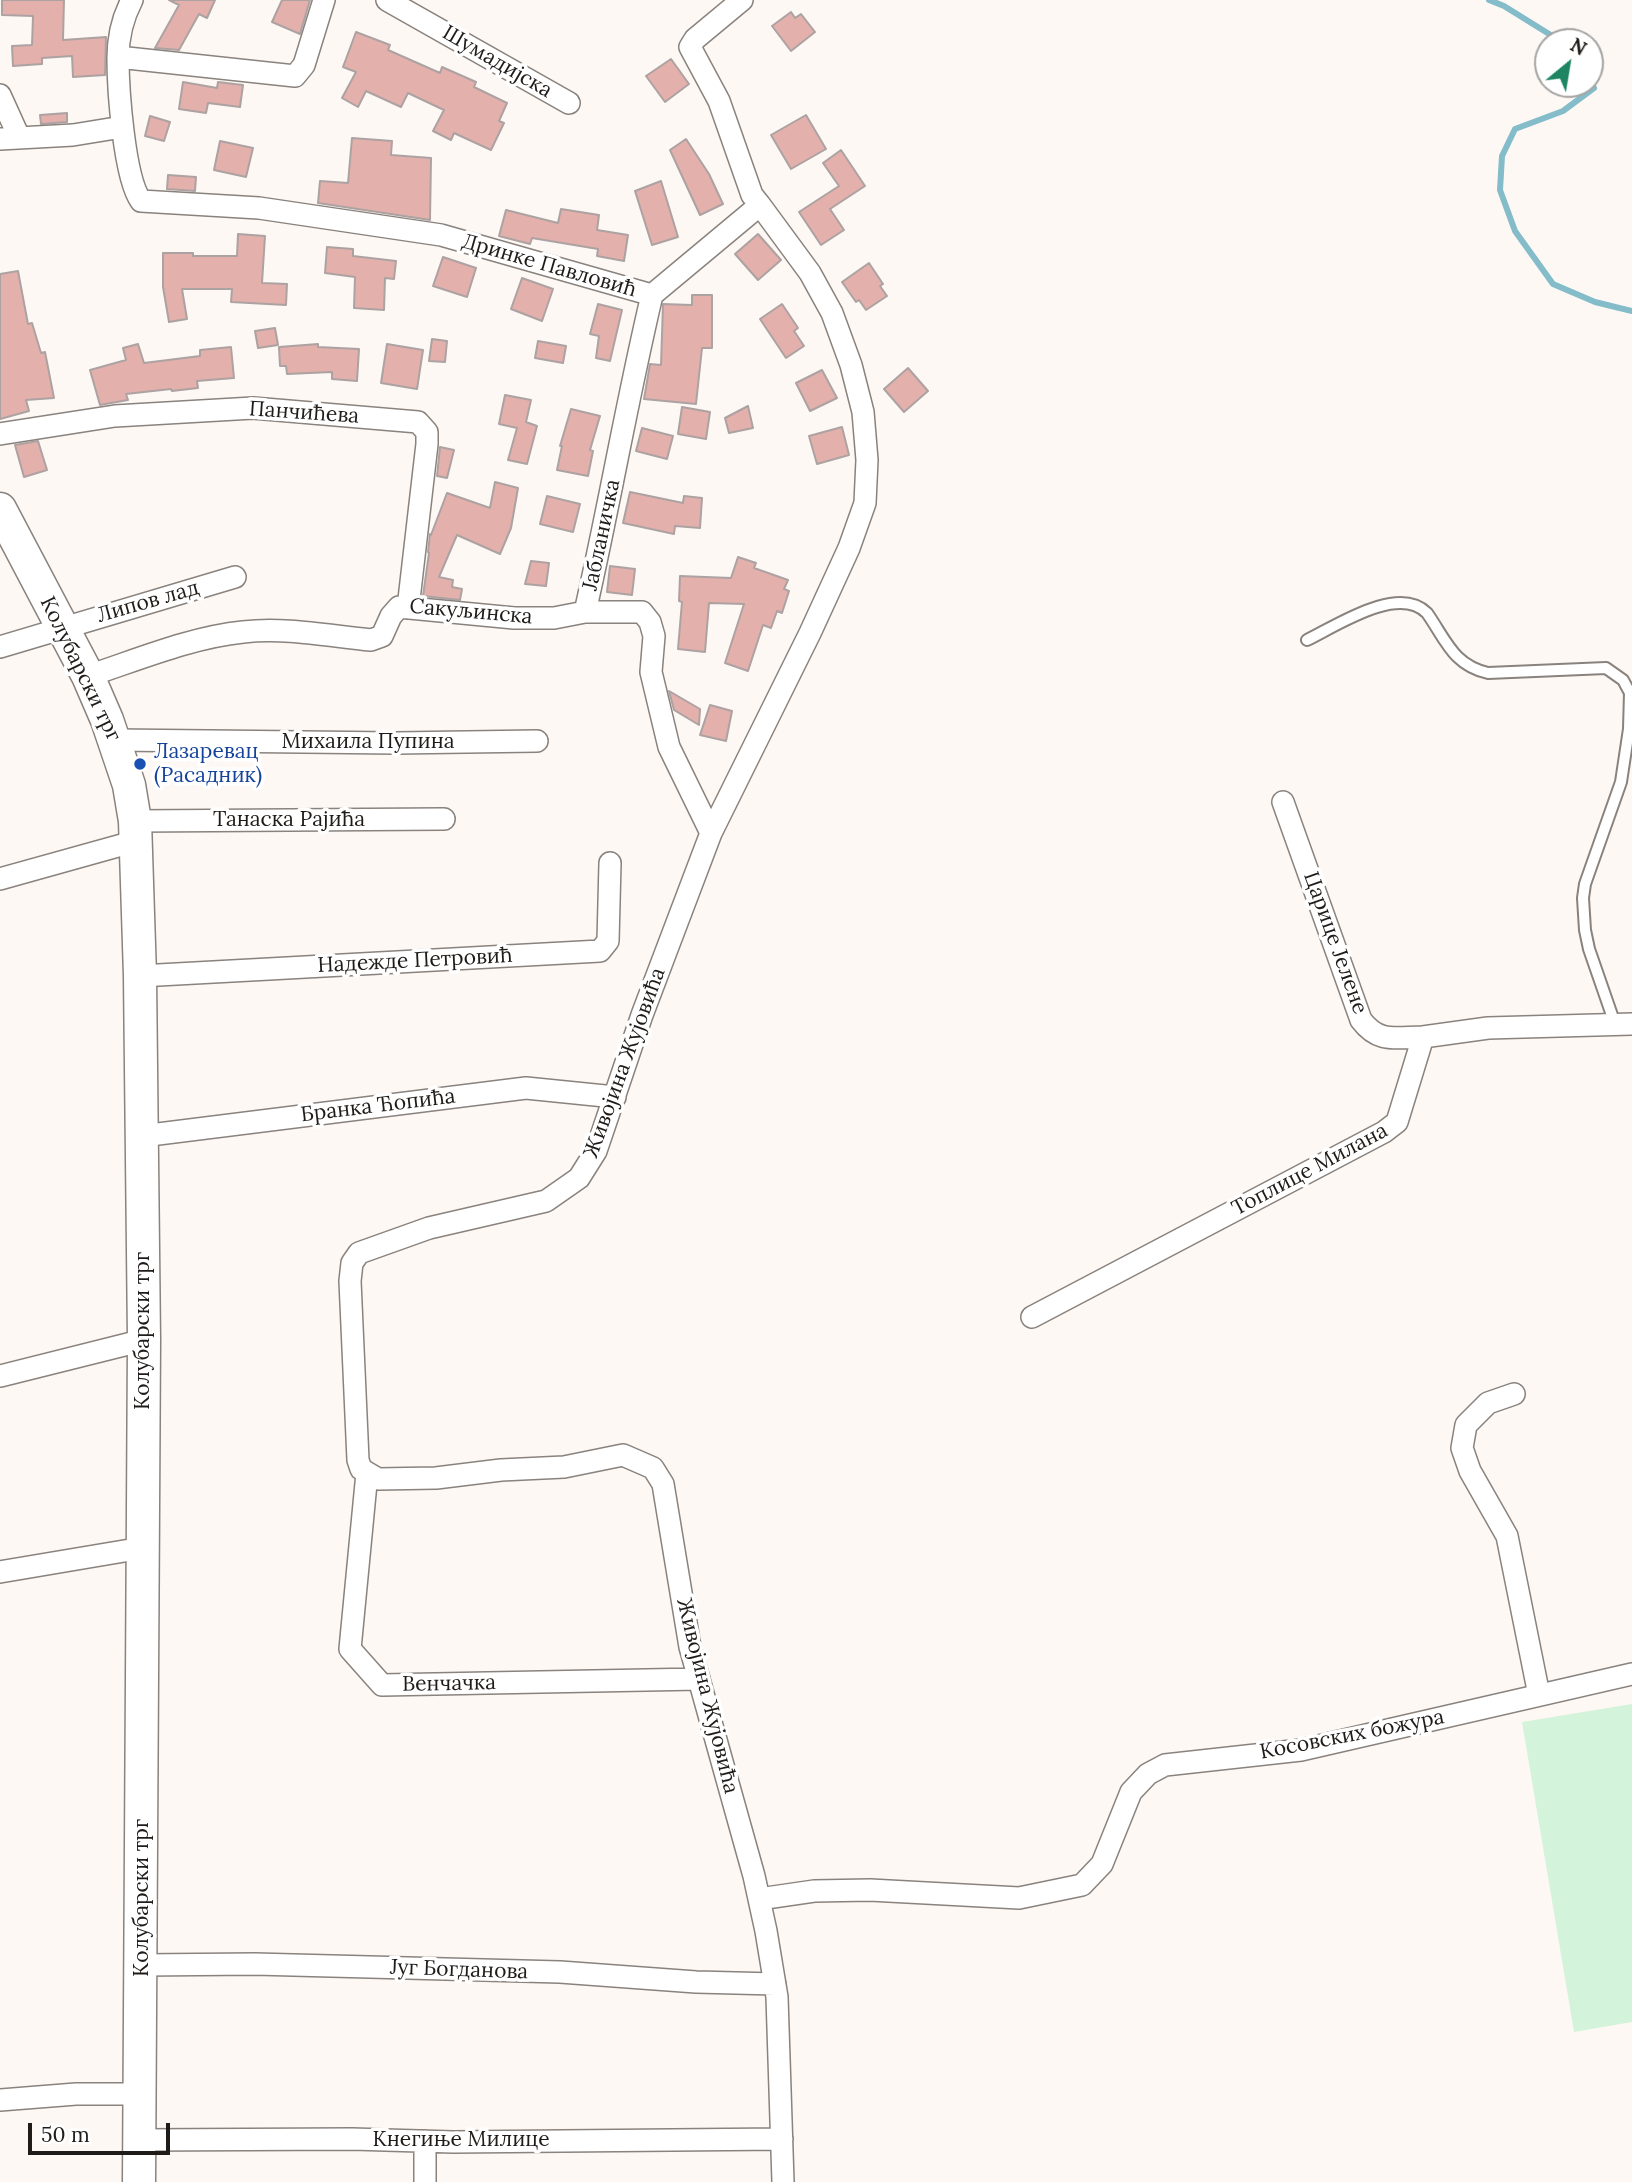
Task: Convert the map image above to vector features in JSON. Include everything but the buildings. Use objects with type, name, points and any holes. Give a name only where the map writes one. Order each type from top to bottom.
[{"type":"street","name":"Дринке Павловић","points":[[132,0],[125,13],[118,57],[122,127],[134,186],[141,201],[259,208],[441,235],[652,295],[760,205]]},
{"type":"street","points":[[118,57],[295,76],[304,65],[324,0]]},
{"type":"street","name":"Шумадијска","points":[[387,0],[569,103]]},
{"type":"street","points":[[742,0],[695,39],[690,47],[719,101],[752,195],[760,205]]},
{"type":"street","points":[[0,94],[9,138],[73,135],[122,127]]},
{"type":"street","name":"Живојина Жујовића","points":[[760,205],[810,274],[832,313],[851,365],[863,412],[867,460],[865,503],[849,548],[711,833],[642,1015],[596,1152],[579,1178],[546,1201],[429,1228],[359,1253],[352,1263],[350,1281],[358,1460],[361,1469],[367,1473],[378,1479],[436,1478],[564,1466],[623,1455],[653,1468],[663,1484],[690,1647],[759,1899],[775,1984],[783,2182]]},
{"type":"street","name":"Јабланичка","points":[[652,295],[585,612],[642,612],[650,622],[654,636],[651,672],[669,747],[711,833]]},
{"type":"street","name":"Панчићева","points":[[0,434],[116,416],[253,408],[418,422],[427,432],[427,444],[408,608]]},
{"type":"street","name":"Колубарски трг","points":[[0,509],[88,676],[116,740],[129,785],[135,831],[140,976],[144,1340],[139,2182]]},
{"type":"street","name":"Липов лад","points":[[0,647],[235,577]]},
{"type":"street","name":"Сакуљинска","points":[[88,676],[207,638],[243,631],[280,631],[371,640],[382,636],[391,615],[399,607],[527,618],[554,618],[585,612]]},
{"type":"street","name":"Михаила Пупина","points":[[116,740],[396,743],[537,741]]},
{"type":"street","name":"Царице Јелене","points":[[1283,802],[1361,1020],[1370,1031],[1380,1037],[1423,1037]]},
{"type":"street","name":"Танаска Рајића","points":[[0,879],[135,831],[444,819]]},
{"type":"street","name":"Надежде Петровић","points":[[140,976],[600,951],[608,941],[610,863]]},
{"type":"street","points":[[1423,1037],[1488,1028],[1623,1024]]},
{"type":"street","name":"Топлице Милана","points":[[1032,1317],[1384,1132],[1397,1122],[1423,1037]]},
{"type":"street","name":"Бранка Ћопића","points":[[142,1136],[526,1088],[615,1097]]},
{"type":"street","points":[[0,1376],[144,1340]]},
{"type":"street","points":[[1514,1394],[1488,1402],[1465,1425],[1462,1448],[1470,1471],[1507,1536],[1539,1695]]},
{"type":"street","name":"Венчачка","points":[[367,1473],[350,1648],[382,1685],[699,1679]]},
{"type":"street","points":[[0,1572],[142,1548]]},
{"type":"street","name":"Косовских божура","points":[[759,1899],[814,1891],[870,1890],[1019,1898],[1082,1885],[1101,1864],[1131,1792],[1148,1774],[1166,1765],[1301,1750],[1632,1674]]},
{"type":"street","name":"Југ Богданова","points":[[142,1965],[255,1964],[546,1972],[696,1982],[775,1984]]},
{"type":"street","points":[[0,2100],[76,2094],[141,2094]]},
{"type":"street","name":"Кнегиње Милице","points":[[140,2140],[782,2139]]},
{"type":"street","points":[[425,2141],[425,2182]]},
{"type":"lane","points":[[1307,640],[1373,608],[1393,603],[1409,603],[1427,614],[1454,656],[1478,671],[1488,673],[1606,668],[1623,680],[1631,700],[1621,782],[1585,884],[1583,911],[1589,949],[1623,1024]]},
{"type":"green space","points":[[1632,1704],[1632,2022],[1574,2032],[1522,1722]]},
{"type":"waterway","points":[[1489,0],[1539,28]]},
{"type":"waterway","points":[[1581,98],[1563,111],[1515,129],[1502,156],[1500,190],[1515,231],[1553,284],[1595,302],[1632,311]]},
{"type":"place","name":"Лазаревац (Расадник)","points":[[140,764]]}]
